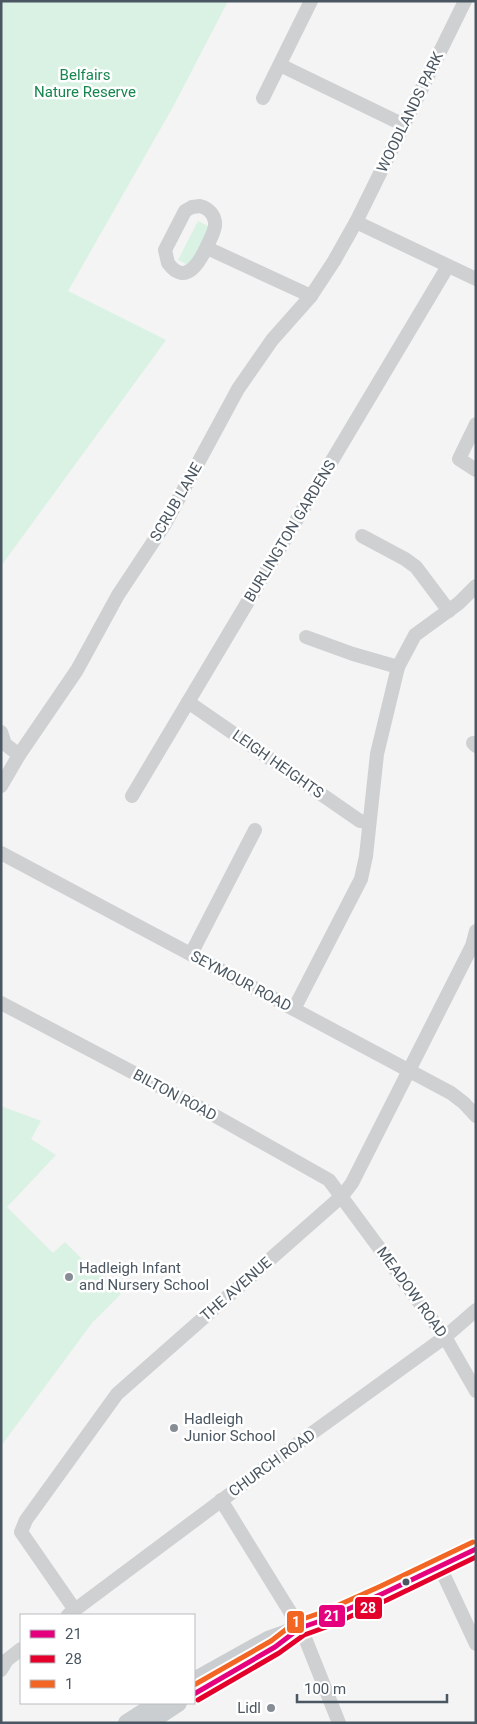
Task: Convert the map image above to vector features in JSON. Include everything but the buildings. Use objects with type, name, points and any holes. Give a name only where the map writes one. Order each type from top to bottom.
[{"type":"main road","points":[[195,1680],[268,1640],[384,1593],[476,1549]]},
{"type":"main road","points":[[195,1693],[275,1647],[298,1629]]},
{"type":"main road","points":[[195,1687],[224,1672],[229,1674]]},
{"type":"main road","points":[[127,1723],[156,1704]]},
{"type":"main road","points":[[150,1723],[176,1704]]},
{"type":"street","points":[[264,98],[311,1]]},
{"type":"street","name":"WOODLANDS PARK","points":[[356,222],[465,1]]},
{"type":"street","points":[[280,65],[404,125]]},
{"type":"street","points":[[200,206],[208,210],[215,220],[214,233],[206,248],[197,266],[188,271],[174,269],[166,259],[165,250],[184,211],[192,207],[200,206]]},
{"type":"street","points":[[356,222],[476,279]]},
{"type":"street","name":"SCRUB LANE","points":[[1,786],[19,755],[77,670],[118,595],[165,524],[238,390],[272,340],[311,296],[356,222]]},
{"type":"street","points":[[206,248],[311,296]]},
{"type":"street","name":"BURLINGTON GARDENS","points":[[132,796],[448,266]]},
{"type":"street","points":[[476,424],[459,459],[476,470]]},
{"type":"street","points":[[362,536],[416,567],[449,611]]},
{"type":"street","points":[[294,1009],[361,879],[366,856],[377,754],[398,667],[415,635],[449,611],[476,586]]},
{"type":"street","points":[[306,637],[398,667]]},
{"type":"street","name":"LEIGH HEIGHTS","points":[[188,702],[360,821],[369,822]]},
{"type":"street","points":[[1,732],[5,744],[19,755]]},
{"type":"street","points":[[191,954],[255,830]]},
{"type":"street","name":"SEYMOUR ROAD","points":[[1,854],[451,1093],[476,1116]]},
{"type":"street","name":"THE AVENUE","points":[[71,1613],[21,1532],[26,1520],[117,1394],[342,1196],[352,1183],[474,947],[476,931]]},
{"type":"street","name":"BILTON ROAD","points":[[1,1003],[315,1171],[330,1180],[342,1196]]},
{"type":"street","name":"MEADOW ROAD","points":[[342,1196],[445,1337],[476,1391]]},
{"type":"street","name":"CHURCH ROAD","points":[[71,1613],[221,1500],[445,1337],[476,1310]]},
{"type":"street","points":[[221,1500],[305,1638],[339,1723]]},
{"type":"street","points":[[440,1565],[476,1644]]},
{"type":"street","points":[[1,1670],[7,1660],[20,1650]]},
{"type":"green space","name":"Belfairs Nature Reserve","points":[[1,1],[228,1],[174,105],[68,291],[166,340],[1,566]]},
{"type":"green space","points":[[198,221],[212,228],[192,267],[178,260]]},
{"type":"green space","points":[[1,1106],[41,1121],[31,1139],[56,1155],[7,1207],[53,1253],[65,1242],[86,1263],[89,1261],[121,1294],[92,1323],[1,1446]]},
{"type":"transit line","name":"1","points":[[195,1684],[271,1641],[297,1621],[323,1612],[381,1586],[473,1542]]},
{"type":"transit line","name":"21","points":[[195,1693],[275,1647],[300,1628],[326,1619],[384,1593],[476,1549]]},
{"type":"transit line","name":"28","points":[[198,1700],[279,1653],[304,1635],[387,1600],[476,1557]]},
{"type":"place","name":"Hadleigh Infant and Nursery School","points":[[69,1277]]},
{"type":"place","name":"Hadleigh Junior School","points":[[174,1428]]},
{"type":"place","name":"Lidl","points":[[271,1708]]}]
